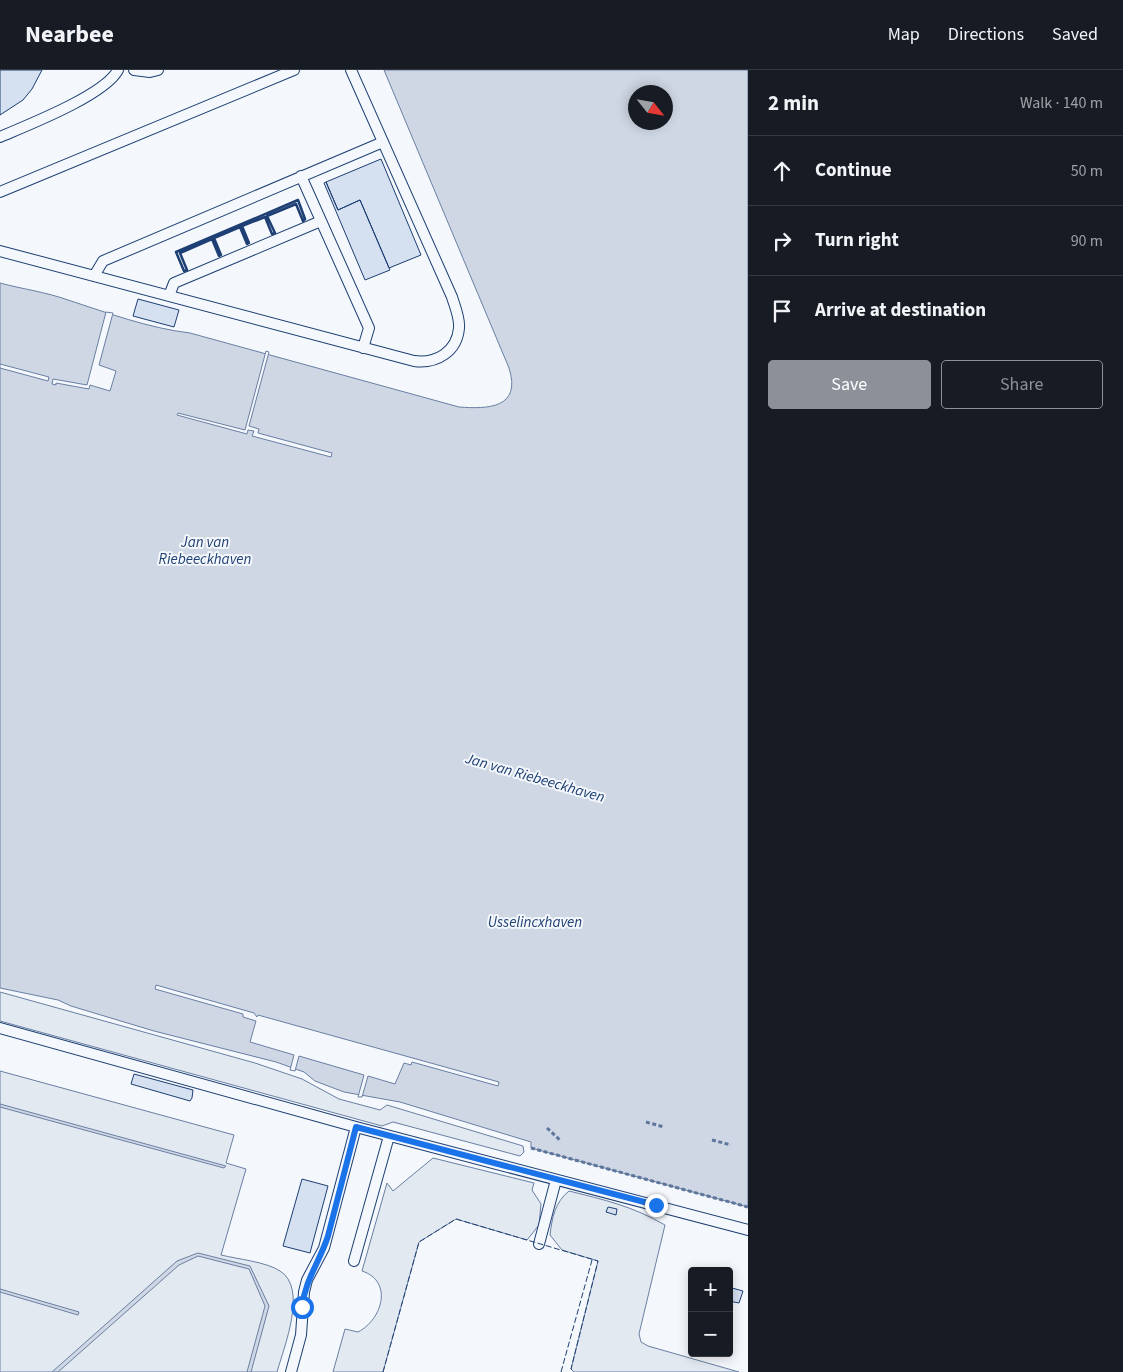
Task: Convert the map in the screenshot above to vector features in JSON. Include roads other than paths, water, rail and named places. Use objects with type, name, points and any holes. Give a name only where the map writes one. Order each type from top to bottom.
[{"type":"lane","points":[[0,137],[78,101],[108,82],[118,70]]},
{"type":"lane","points":[[134,70],[150,72],[158,70]]},
{"type":"lane","points":[[0,192],[294,70]]},
{"type":"lane","points":[[0,251],[414,361],[431,361],[446,354],[453,346],[459,327],[452,297],[351,70]]},
{"type":"lane","points":[[94,276],[103,261],[383,142]]},
{"type":"lane","points":[[301,176],[368,328],[363,348]]},
{"type":"lane","points":[[169,296],[174,283],[321,221]]},
{"type":"lane","points":[[0,1028],[384,1135],[748,1230]]},
{"type":"lane","points":[[290,1372],[301,1335],[304,1292],[326,1242],[356,1127]]},
{"type":"lane","points":[[354,1261],[384,1135]]},
{"type":"lane","points":[[539,1244],[556,1180]]},
{"type":"water","points":[[384,70],[748,70],[748,1207],[531,1148],[531,1142],[400,1102],[344,1092],[315,1081],[304,1072],[276,1062],[154,1031],[71,1006],[58,1000],[0,988],[0,283],[60,297],[143,324],[190,333],[459,407],[480,408],[499,404],[511,392],[512,382],[509,368]]},
{"type":"water","points":[[0,1104],[226,1166],[224,1168],[0,1107]]},
{"type":"water","points":[[198,1253],[250,1266],[269,1306],[251,1372],[247,1372],[265,1306],[249,1269],[198,1256],[179,1265],[58,1372],[52,1372],[177,1261]]},
{"type":"water","points":[[0,1289],[79,1312],[78,1315],[0,1292]]},
{"type":"water label","name":"Jan van Riebeeckhaven","points":[[205,550]]},
{"type":"water label","name":"Jan van Riebeeckhaven","points":[[535,778]]},
{"type":"water label","name":"Usselincxhaven","points":[[535,922]]}]
